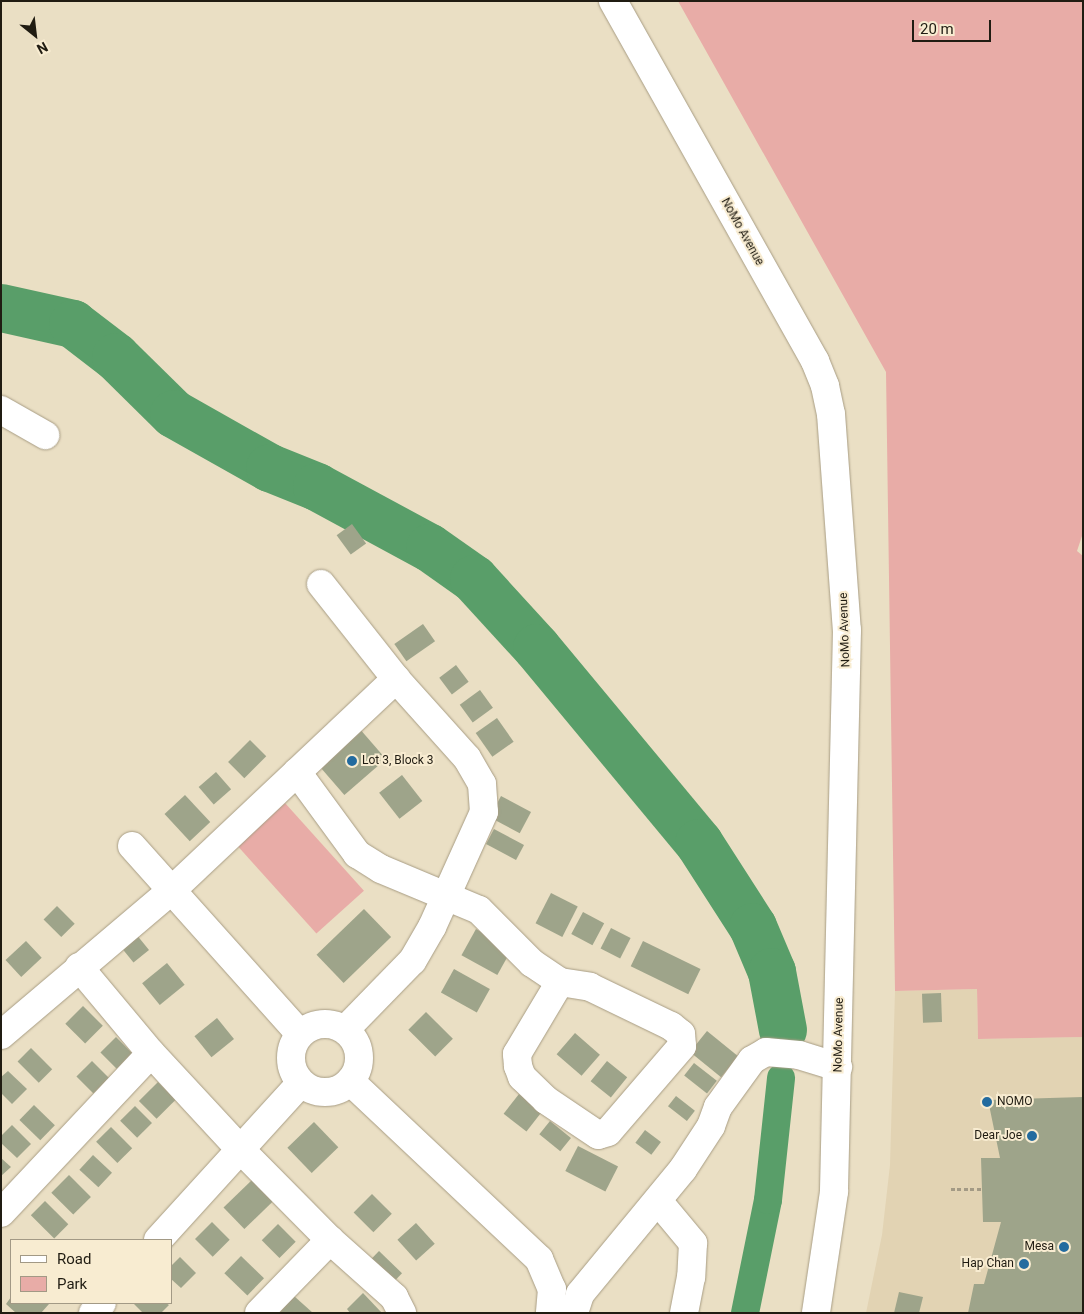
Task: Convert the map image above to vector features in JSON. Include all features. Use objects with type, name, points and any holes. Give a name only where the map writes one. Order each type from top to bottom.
[{"type":"street","name":"NoMo Avenue","points":[[613,1],[815,361],[825,386],[831,414],[847,630],[834,1192],[816,1313]]},
{"type":"street","points":[[1,410],[45,434]]},
{"type":"street","points":[[321,584],[396,679],[467,758],[482,784],[484,812],[432,927],[412,961],[345,1030]]},
{"type":"street","points":[[1,1034],[172,890],[396,679]]},
{"type":"street","points":[[297,772],[357,854],[381,869],[479,910],[532,963],[560,982],[590,987],[671,1026],[680,1034],[682,1046],[608,1132],[598,1135],[546,1100],[522,1077],[518,1066],[517,1054],[550,1002],[560,982]]},
{"type":"street","points":[[132,846],[300,1034]]},
{"type":"street","points":[[79,967],[151,1053],[240,1149],[330,1240],[394,1297],[402,1313]]},
{"type":"street","points":[[322,1024],[345,1030],[354,1040],[358,1054],[356,1071],[350,1081],[340,1089],[323,1092],[301,1083],[292,1070],[290,1060],[292,1048],[300,1034],[322,1024]]},
{"type":"street","points":[[584,1306],[696,1150],[718,1107],[752,1060],[766,1052],[799,1054],[838,1067]]},
{"type":"street","points":[[1,1213],[151,1053]]},
{"type":"street","points":[[350,1081],[539,1259],[552,1289],[550,1313]]},
{"type":"street","points":[[159,1239],[301,1083]]},
{"type":"street","points":[[658,1201],[693,1243],[692,1278],[684,1313]]},
{"type":"street","points":[[259,1313],[330,1240]]},
{"type":"path","points":[[951,1189],[982,1189]]},
{"type":"shaded area","name":"NOMO","points":[[977,989],[978,1039],[1083,1037],[1083,1313],[866,1313],[882,1235],[890,1165],[895,991]]},
{"type":"green space","points":[[678,1],[1083,1],[1083,533],[1077,551],[1083,556],[1083,1037],[978,1039],[977,989],[895,991],[886,372]]},
{"type":"green space","points":[[285,803],[364,891],[316,934],[237,846]]},
{"type":"building","points":[[352,524],[366,543],[351,555],[337,535]]},
{"type":"building","points":[[423,624],[435,641],[406,661],[394,644]]},
{"type":"building","points":[[456,665],[469,682],[452,694],[439,678]]},
{"type":"building","points":[[480,690],[493,708],[473,722],[460,705]]},
{"type":"building","points":[[497,718],[514,742],[492,757],[476,733]]},
{"type":"building","name":"Lot 3, Block 3","points":[[359,728],[386,759],[344,795],[317,764]]},
{"type":"building","points":[[250,740],[266,756],[244,778],[228,762]]},
{"type":"building","points":[[216,772],[231,789],[214,804],[199,787]]},
{"type":"building","points":[[402,775],[422,801],[399,819],[379,793]]},
{"type":"building","points":[[185,795],[210,822],[190,841],[165,814]]},
{"type":"building","points":[[501,796],[531,812],[520,833],[490,817]]},
{"type":"building","points":[[494,829],[524,845],[516,860],[486,844]]},
{"type":"building","points":[[551,893],[578,907],[562,937],[536,923]]},
{"type":"building","points":[[57,906],[75,924],[61,937],[44,919]]},
{"type":"building","points":[[364,909],[391,937],[344,983],[317,955]]},
{"type":"building","points":[[583,912],[604,923],[592,945],[571,934]]},
{"type":"building","points":[[611,928],[631,938],[620,958],[601,948]]},
{"type":"building","points":[[132,929],[149,950],[133,963],[116,942]]},
{"type":"building","points":[[476,929],[512,949],[497,975],[461,955]]},
{"type":"building","points":[[26,941],[42,958],[21,977],[6,960]]},
{"type":"building","points":[[643,941],[701,969],[688,994],[631,966]]},
{"type":"building","points":[[167,963],[185,985],[160,1005],[142,983]]},
{"type":"building","points":[[454,969],[490,989],[477,1012],[441,993]]},
{"type":"building","points":[[941,993],[942,1022],[923,1023],[922,994]]},
{"type":"building","points":[[83,1006],[103,1026],[85,1043],[65,1024]]},
{"type":"building","points":[[426,1012],[453,1039],[435,1057],[408,1030]]},
{"type":"building","points":[[217,1018],[234,1039],[211,1057],[194,1036]]},
{"type":"building","points":[[707,1031],[738,1056],[721,1077],[690,1052]]},
{"type":"building","points":[[575,1033],[600,1055],[582,1076],[557,1054]]},
{"type":"building","points":[[116,1037],[132,1053],[117,1069],[100,1053]]},
{"type":"building","points":[[31,1048],[52,1069],[39,1083],[18,1061]]},
{"type":"building","points":[[92,1061],[109,1078],[93,1094],[76,1077]]},
{"type":"building","points":[[607,1061],[627,1077],[611,1098],[591,1081]]},
{"type":"building","points":[[694,1063],[717,1081],[707,1093],[684,1076]]},
{"type":"building","points":[[8,1071],[27,1089],[12,1104],[1,1093],[1,1077]]},
{"type":"building","points":[[158,1082],[176,1100],[157,1119],[139,1101]]},
{"type":"building","points":[[519,1094],[542,1112],[526,1132],[504,1114]]},
{"type":"building","points":[[676,1096],[695,1111],[687,1121],[668,1106]]},
{"type":"building","points":[[1083,1097],[1083,1313],[968,1313],[974,1284],[984,1284],[1001,1222],[983,1222],[981,1158],[1000,1158],[988,1100]]},
{"type":"building","points":[[34,1105],[55,1125],[40,1140],[19,1120]]},
{"type":"building","points":[[135,1106],[152,1123],[137,1138],[120,1121]]},
{"type":"building","points":[[550,1121],[571,1138],[560,1151],[539,1134]]},
{"type":"building","points":[[314,1122],[338,1147],[312,1173],[287,1148]]},
{"type":"building","points":[[12,1125],[31,1144],[17,1158],[1,1143],[1,1136]]},
{"type":"building","points":[[111,1127],[132,1148],[117,1163],[96,1142]]},
{"type":"building","points":[[645,1130],[661,1142],[651,1155],[635,1143]]},
{"type":"building","points":[[578,1146],[618,1166],[605,1191],[565,1171]]},
{"type":"building","points":[[93,1155],[112,1173],[98,1187],[79,1170]]},
{"type":"building","points":[[1,1158],[11,1167],[1,1176]]},
{"type":"building","points":[[69,1175],[91,1197],[73,1215],[51,1193]]},
{"type":"building","points":[[253,1179],[274,1201],[244,1229],[224,1207]]},
{"type":"building","points":[[372,1194],[392,1214],[373,1232],[354,1212]]},
{"type":"building","points":[[45,1201],[68,1224],[54,1238],[31,1215]]},
{"type":"building","points":[[212,1222],[230,1240],[213,1257],[195,1239]]},
{"type":"building","points":[[416,1223],[435,1244],[416,1261],[397,1240]]},
{"type":"building","points":[[278,1224],[296,1242],[279,1258],[262,1240]]},
{"type":"building","points":[[379,1251],[402,1273],[390,1286],[366,1264]]},
{"type":"building","points":[[241,1256],[264,1278],[247,1295],[224,1273]]},
{"type":"building","points":[[180,1257],[196,1273],[181,1288],[172,1280],[172,1265]]},
{"type":"building","points":[[899,1292],[923,1297],[919,1313],[894,1313]]},
{"type":"building","points":[[363,1293],[382,1313],[350,1313],[347,1309]]},
{"type":"building","points":[[294,1296],[313,1313],[279,1313]]},
{"type":"building","points":[[10,1298],[10,1304],[49,1304],[41,1313],[16,1313],[6,1304]]},
{"type":"building","points":[[134,1304],[169,1305],[161,1313],[143,1313]]},
{"type":"waterway","points":[[1,308],[73,324],[116,357],[174,414],[270,468],[317,487],[430,548],[474,579],[537,648],[699,843],[753,927],[772,972],[783,1030]]},
{"type":"waterway","points":[[745,1313],[768,1200],[781,1078]]},
{"type":"place","name":"Lot 3, Block 3","points":[[352,761]]},
{"type":"place","name":"NOMO","points":[[987,1102]]},
{"type":"place","name":"Dear Joe","points":[[1032,1136]]},
{"type":"place","name":"Mesa","points":[[1064,1247]]},
{"type":"place","name":"Hap Chan","points":[[1024,1264]]}]
